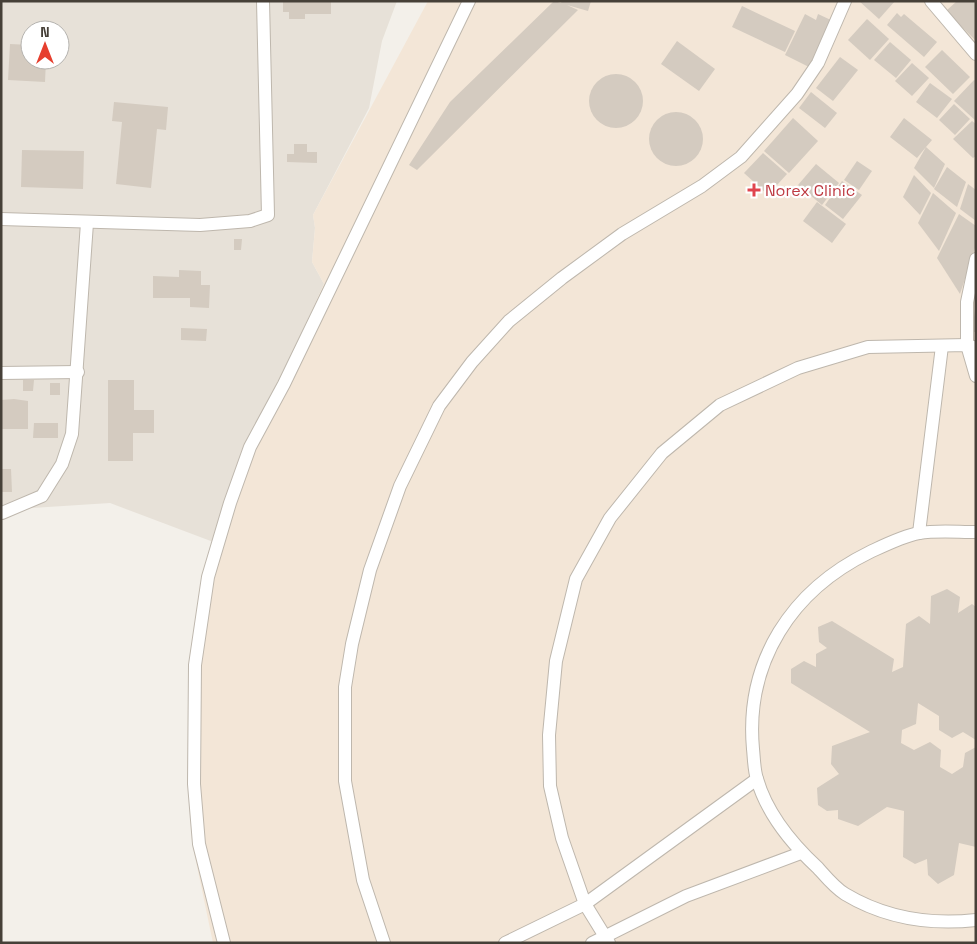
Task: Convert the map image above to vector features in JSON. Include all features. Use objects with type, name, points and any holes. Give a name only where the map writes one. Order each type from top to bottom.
[{"type":"street","points":[[1,219],[200,225],[250,221],[268,214],[263,1]]},
{"type":"street","points":[[224,943],[211,900],[199,844],[194,784],[195,665],[208,577],[230,503],[250,447],[284,384],[469,1]]},
{"type":"street","points":[[384,943],[363,880],[345,781],[345,687],[352,644],[370,570],[400,486],[440,406],[472,362],[509,321],[562,278],[622,234],[702,186],[741,157],[792,101],[818,64],[845,1]]},
{"type":"street","points":[[931,1],[976,54]]},
{"type":"street","points":[[2,512],[42,496],[62,464],[72,434],[78,372],[87,223]]},
{"type":"street","points":[[976,260],[967,302],[976,376]]},
{"type":"street","points":[[919,533],[942,346]]},
{"type":"street","points":[[607,940],[585,904],[562,838],[550,786],[549,735],[556,661],[576,579],[610,518],[662,453],[720,405],[798,368],[868,347],[971,346]]},
{"type":"street","points":[[1,373],[78,372]]},
{"type":"street","points":[[976,532],[919,533],[882,546],[849,562],[818,584],[796,607],[778,632],[756,685],[751,726],[757,779],[778,824],[801,853],[844,893],[874,909],[912,920],[953,922],[976,920]]},
{"type":"street","points":[[505,943],[585,904],[757,779]]},
{"type":"street","points":[[592,943],[607,940],[686,896],[801,853]]},
{"type":"shaded area","points":[[1,1],[397,1],[382,41],[369,108],[313,215],[315,228],[312,262],[324,284],[254,436],[216,543],[110,503],[1,510]]},
{"type":"shaded area","points":[[428,1],[976,1],[976,943],[213,943],[193,847],[192,691],[216,543],[254,436],[324,284],[312,262],[315,228],[313,215]]},
{"type":"building","points":[[283,1],[331,1],[331,14],[305,14],[305,19],[289,19],[289,12],[283,12]]},
{"type":"building","points":[[554,1],[561,3],[562,1],[591,1],[588,11],[567,5],[578,10],[417,170],[409,165],[450,102]]},
{"type":"building","points":[[859,1],[895,1],[879,19]]},
{"type":"building","points":[[957,1],[976,1],[976,41],[946,11]]},
{"type":"building","points":[[742,6],[795,31],[785,52],[732,27]]},
{"type":"building","points":[[897,13],[901,17],[904,14],[937,42],[924,57],[887,25]]},
{"type":"building","points":[[805,14],[816,20],[818,14],[833,21],[809,67],[785,55]]},
{"type":"building","points":[[867,19],[889,39],[870,60],[848,40]]},
{"type":"building","points":[[677,41],[715,69],[699,91],[661,64]]},
{"type":"building","points":[[890,42],[911,60],[896,78],[874,60]]},
{"type":"building","points":[[10,44],[20,44],[20,70],[46,70],[45,82],[8,80]]},
{"type":"building","points":[[942,50],[970,77],[953,94],[925,67]]},
{"type":"building","points":[[840,57],[858,70],[833,101],[816,88]]},
{"type":"building","points":[[912,63],[929,78],[912,96],[895,81]]},
{"type":"building","points":[[611,74],[621,74],[631,78],[639,86],[643,101],[639,116],[631,124],[621,128],[611,128],[601,124],[593,116],[589,106],[589,96],[593,86],[601,78]]},
{"type":"building","points":[[974,80],[976,81],[976,121],[954,101]]},
{"type":"building","points":[[930,83],[952,99],[937,118],[916,102]]},
{"type":"building","points":[[811,92],[837,113],[825,128],[799,108]]},
{"type":"building","points":[[114,102],[168,107],[166,130],[157,129],[151,188],[116,184],[122,122],[112,121]]},
{"type":"building","points":[[954,104],[970,119],[955,135],[939,120]]},
{"type":"building","points":[[671,112],[681,112],[691,116],[699,124],[703,139],[699,154],[691,162],[681,166],[671,166],[661,162],[653,154],[649,144],[649,134],[653,124],[661,116]]},
{"type":"building","points":[[793,118],[818,141],[789,173],[764,151]]},
{"type":"building","points":[[904,118],[932,140],[917,158],[890,137]]},
{"type":"building","points":[[972,121],[976,124],[976,156],[973,158],[953,139]]},
{"type":"building","points":[[294,144],[307,144],[307,152],[317,152],[317,163],[287,162],[287,154],[294,154]]},
{"type":"building","points":[[926,147],[945,164],[934,188],[914,168]]},
{"type":"building","points":[[22,150],[84,151],[83,189],[21,187]]},
{"type":"building","points":[[763,153],[787,174],[768,195],[744,173]]},
{"type":"building","points":[[857,161],[872,171],[859,190],[844,180]]},
{"type":"building","points":[[816,164],[839,183],[822,205],[798,185]]},
{"type":"building","points":[[947,167],[966,182],[957,207],[934,189]]},
{"type":"building","points":[[914,175],[931,193],[920,215],[903,197]]},
{"type":"building","points":[[842,181],[862,195],[843,219],[825,205]]},
{"type":"building","points":[[968,184],[976,190],[976,221],[960,209]]},
{"type":"building","points":[[933,193],[956,213],[939,251],[918,223]]},
{"type":"building","points":[[817,202],[846,224],[832,243],[803,221]]},
{"type":"building","points":[[959,214],[976,226],[976,245],[960,294],[937,258]]},
{"type":"building","points":[[234,239],[242,239],[241,250],[234,250]]},
{"type":"building","points":[[179,270],[201,271],[201,285],[210,285],[209,308],[190,307],[190,298],[153,298],[153,276],[179,277]]},
{"type":"building","points":[[975,310],[976,332],[972,332]]},
{"type":"building","points":[[181,328],[207,329],[206,341],[181,340]]},
{"type":"building","points":[[23,380],[34,380],[33,391],[23,391]]},
{"type":"building","points":[[108,380],[134,380],[134,410],[154,410],[154,433],[133,433],[133,461],[108,461]]},
{"type":"building","points":[[50,383],[60,383],[60,395],[50,395]]},
{"type":"building","points":[[1,400],[28,401],[28,429],[1,429]]},
{"type":"building","points":[[34,423],[58,423],[58,438],[33,438]]},
{"type":"building","points":[[1,469],[11,469],[12,492],[1,492]]},
{"type":"building","points":[[947,589],[960,597],[958,613],[972,604],[976,607],[976,740],[963,732],[952,738],[939,730],[939,716],[918,703],[916,724],[902,730],[901,743],[914,750],[930,742],[941,750],[940,767],[952,774],[963,767],[965,753],[976,747],[976,847],[959,843],[954,875],[938,884],[928,875],[927,859],[915,864],[903,857],[904,811],[887,807],[858,826],[838,819],[838,810],[827,811],[818,805],[817,788],[839,774],[831,764],[832,746],[870,732],[791,683],[791,669],[804,661],[816,667],[816,654],[827,648],[819,642],[818,627],[832,621],[894,659],[892,672],[903,667],[906,624],[919,616],[930,624],[931,596]]},
{"type":"place","name":"Norex Clinic","points":[[754,190]]}]
